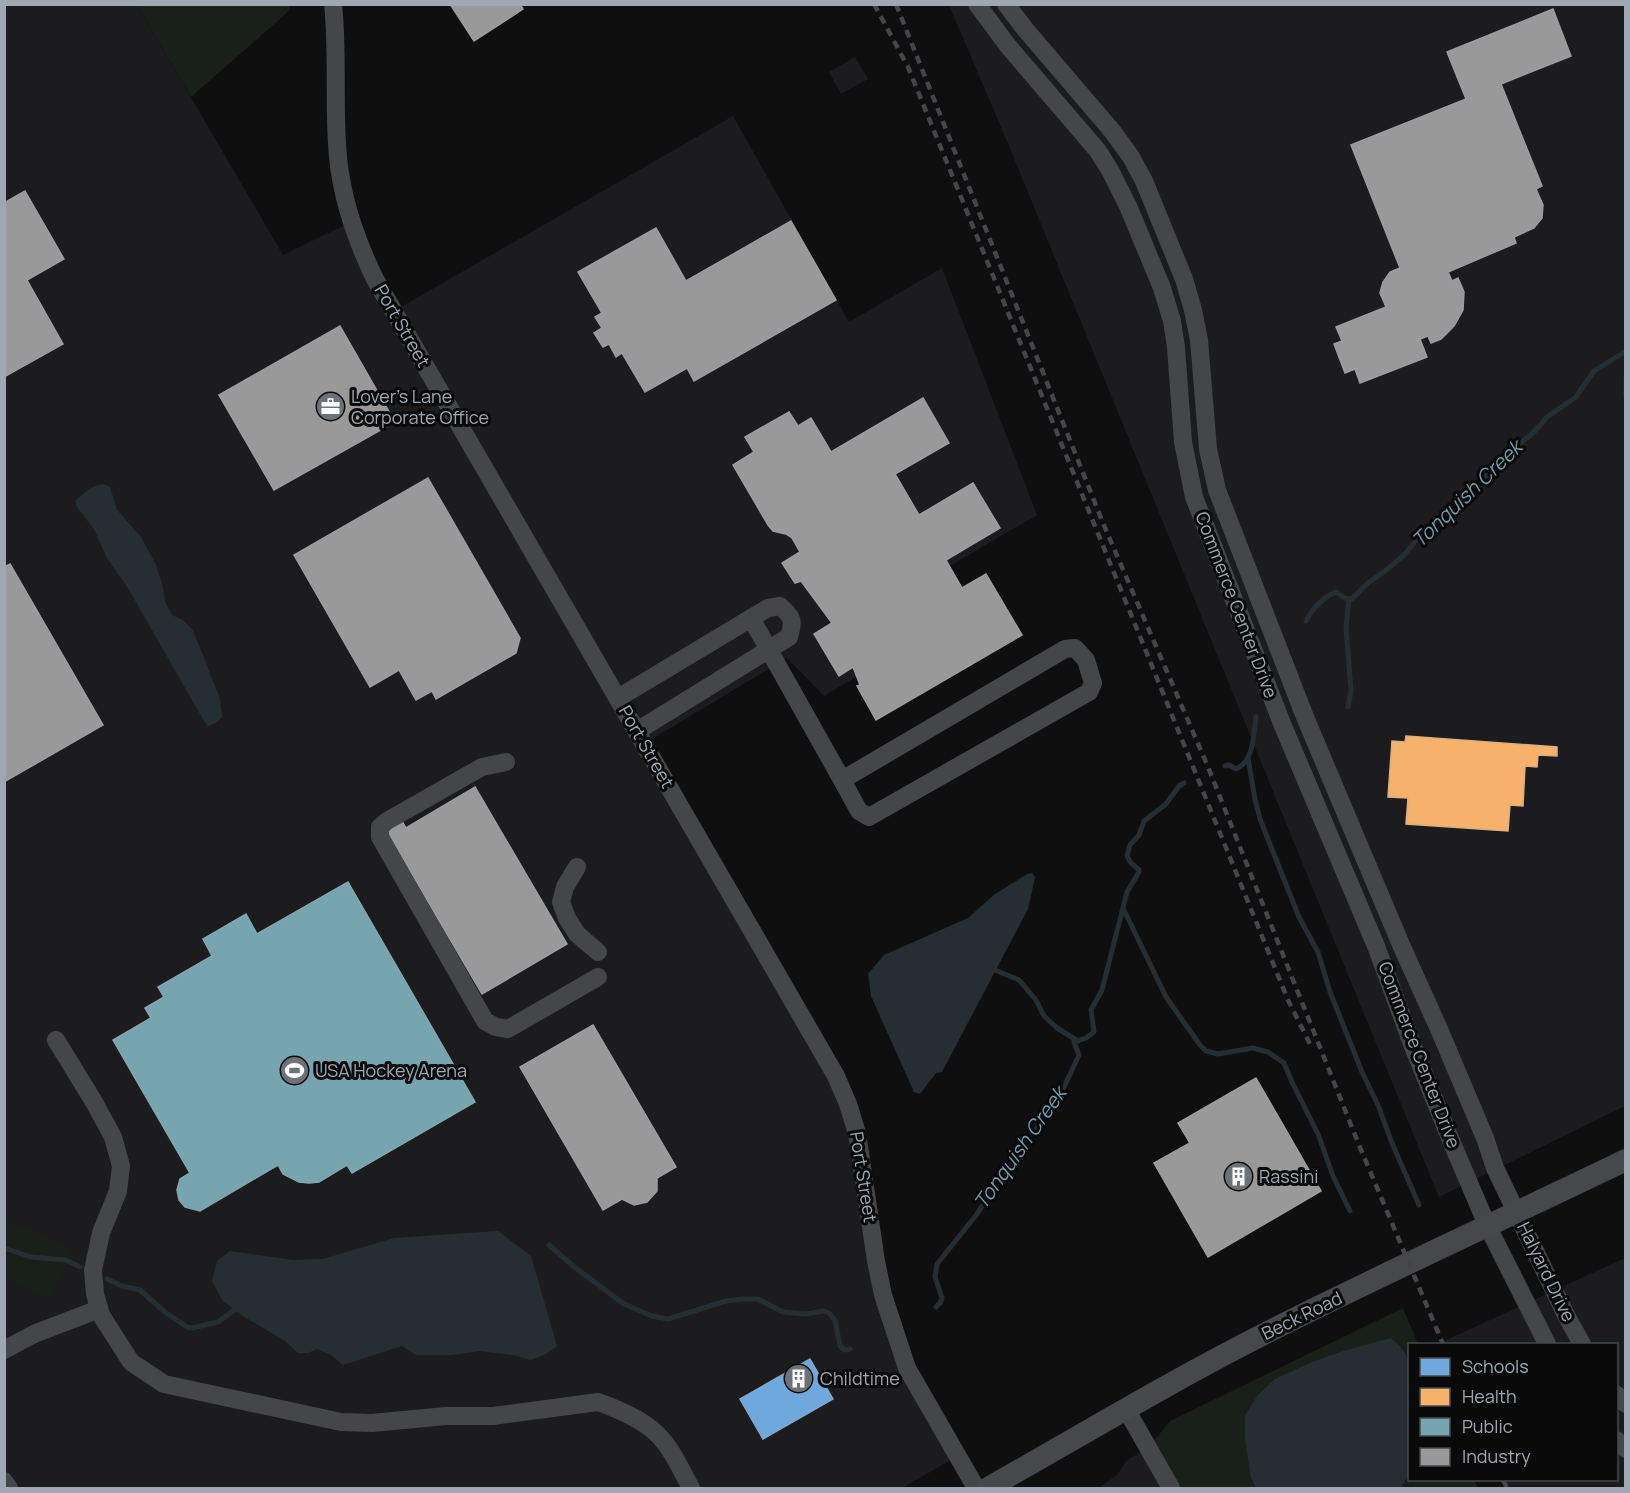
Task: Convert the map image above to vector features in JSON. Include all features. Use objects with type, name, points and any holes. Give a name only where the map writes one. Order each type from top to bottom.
[{"type":"main road","name":"Beck Road","points":[[988,1488],[1126,1409],[1265,1334],[1516,1211],[1626,1160]]},
{"type":"street","name":"Port Street","points":[[333,4],[336,29],[339,167],[351,222],[362,251],[375,279],[836,1076],[857,1133],[882,1295],[907,1368],[976,1488]]},
{"type":"street","name":"Commerce Center Drive","points":[[977,4],[1008,46],[1098,151],[1112,172],[1128,206],[1162,288],[1172,321],[1182,433],[1194,497],[1283,726],[1376,946],[1414,1049],[1487,1225]]},
{"type":"street","name":"Commerce Center Drive","points":[[1006,4],[1024,29],[1113,132],[1131,157],[1144,181],[1184,279],[1193,310],[1199,340],[1208,449],[1217,490],[1305,717],[1402,947],[1444,1040],[1485,1138],[1495,1168],[1516,1211]]},
{"type":"street","points":[[618,698],[768,608],[780,606],[789,614],[793,624],[789,637],[637,731]]},
{"type":"street","points":[[751,618],[859,811],[869,817],[1089,692],[1093,683],[1086,660],[1075,648],[1065,649],[842,780]]},
{"type":"street","points":[[1283,726],[1305,717]]},
{"type":"street","points":[[506,762],[482,767],[387,821],[380,827],[380,837],[485,1021],[496,1027],[508,1029],[598,977]]},
{"type":"street","points":[[577,867],[565,887],[561,902],[577,934],[598,952]]},
{"type":"street","points":[[56,1040],[109,1130],[121,1166],[118,1191],[101,1233],[94,1265],[95,1294],[101,1315],[131,1362],[164,1384],[341,1422],[372,1423],[446,1416],[493,1416],[598,1402],[632,1417],[655,1432],[675,1458],[691,1488]]},
{"type":"street","name":"Halyard Drive","points":[[1516,1211],[1579,1339],[1561,1343]]},
{"type":"street","name":"Halyard Drive","points":[[1487,1225],[1546,1343]]},
{"type":"street","points":[[4,1350],[34,1334],[99,1309]]},
{"type":"street","points":[[1126,1409],[1172,1488]]},
{"type":"street","points":[[4,1481],[9,1488]]},
{"type":"shaded area","points":[[288,4],[290,10],[191,97],[137,5]]},
{"type":"shaded area","points":[[5,5],[137,5],[283,255],[351,222],[394,311],[733,116],[849,322],[942,268],[1037,515],[931,577],[954,619],[824,696],[787,658],[644,744],[836,1076],[883,1295],[958,1456],[902,1488],[5,1488]]},
{"type":"shaded area","points":[[949,5],[1625,5],[1625,1106],[1439,1197],[1009,146]]},
{"type":"shaded area","points":[[855,57],[868,79],[841,94],[829,72]]},
{"type":"shaded area","points":[[104,484],[110,487],[117,510],[141,537],[156,565],[165,602],[172,615],[183,620],[193,630],[220,699],[222,717],[216,723],[208,726],[204,721],[128,588],[107,558],[94,529],[76,506],[76,500],[86,492]]},
{"type":"shaded area","points":[[1032,873],[1035,877],[1028,909],[942,1072],[936,1073],[920,1094],[914,1092],[871,996],[868,974],[884,955],[968,918],[995,894]]},
{"type":"shaded area","points":[[5,1218],[72,1250],[47,1299],[5,1277]]},
{"type":"shaded area","points":[[498,1231],[531,1256],[557,1346],[544,1355],[530,1360],[513,1355],[480,1351],[452,1355],[416,1355],[402,1346],[343,1365],[331,1355],[317,1349],[308,1353],[298,1353],[285,1341],[243,1316],[222,1300],[212,1281],[217,1261],[230,1251],[293,1260],[323,1259],[394,1238]]},
{"type":"shaded area","points":[[1625,1258],[1625,1488],[1507,1488],[1504,1481],[1618,1481],[1618,1343],[1442,1342]]},
{"type":"shaded area","points":[[1403,1308],[1418,1343],[1408,1343],[1408,1359],[1407,1355],[1251,1478],[1256,1488],[1171,1488],[1148,1448],[1170,1421]]},
{"type":"shaded area","points":[[1390,1338],[1406,1355],[1408,1360],[1408,1476],[1401,1488],[1256,1488],[1251,1478],[1245,1438],[1245,1415],[1258,1395],[1275,1379],[1337,1353]]},
{"type":"shaded area","points":[[1148,1448],[1171,1488],[1098,1488],[1117,1475],[1127,1460]]},
{"type":"shaded area","points":[[1408,1476],[1408,1481],[1474,1481],[1478,1488],[1401,1488]]},
{"type":"building: Schools","name":"Childtime","points":[[810,1359],[833,1399],[763,1439],[740,1399]]},
{"type":"building: Health","points":[[1406,736],[1557,747],[1557,756],[1538,755],[1537,767],[1525,766],[1523,806],[1510,805],[1508,831],[1406,824],[1408,798],[1388,797],[1392,741],[1405,742]]},
{"type":"building: Public","name":"USA Hockey Arena","points":[[348,882],[475,1102],[352,1173],[347,1165],[319,1182],[299,1182],[283,1174],[278,1165],[200,1211],[185,1207],[179,1200],[177,1190],[180,1179],[190,1173],[113,1040],[151,1018],[145,1008],[164,997],[158,987],[212,956],[203,939],[246,914],[257,934]]},
{"type":"building: Industry","points":[[450,4],[520,4],[523,9],[474,41]]},
{"type":"building: Industry","points":[[1553,9],[1571,56],[1501,84],[1542,186],[1536,189],[1543,205],[1542,218],[1534,228],[1514,237],[1516,243],[1448,272],[1452,281],[1458,278],[1464,292],[1463,310],[1454,326],[1441,339],[1431,343],[1428,336],[1420,339],[1427,357],[1360,383],[1355,369],[1345,373],[1334,344],[1342,341],[1336,327],[1386,307],[1380,293],[1383,282],[1390,272],[1400,268],[1351,145],[1466,99],[1447,52]]},
{"type":"building: Industry","points":[[25,191],[64,259],[27,280],[63,344],[4,377],[4,203]]},
{"type":"building: Industry","points":[[791,221],[836,300],[694,381],[687,368],[645,392],[622,353],[616,357],[609,344],[603,347],[594,333],[602,328],[595,317],[602,313],[578,272],[656,228],[686,281]]},
{"type":"building: Industry","points":[[340,326],[395,422],[274,490],[219,395]]},
{"type":"building: Industry","points":[[923,398],[949,443],[895,474],[919,515],[973,483],[1000,528],[946,560],[962,588],[986,574],[1022,635],[876,720],[857,686],[860,685],[853,667],[839,676],[814,634],[832,623],[801,581],[795,583],[782,563],[800,552],[792,538],[773,531],[768,525],[733,465],[754,452],[745,437],[789,412],[798,426],[811,418],[831,452]]},
{"type":"building: Industry","points":[[428,478],[520,638],[516,653],[436,699],[432,691],[416,700],[399,670],[370,687],[294,555]]},
{"type":"building: Industry","points":[[10,564],[103,725],[4,782],[4,567]]},
{"type":"building: Industry","points":[[475,787],[567,944],[482,994],[386,830],[402,821],[406,828]]},
{"type":"building: Industry","points":[[593,1025],[676,1167],[657,1178],[657,1191],[647,1202],[634,1205],[622,1199],[603,1210],[520,1067]]},
{"type":"building: Industry","name":"Rassini","points":[[1256,1078],[1321,1191],[1208,1257],[1154,1163],[1190,1143],[1178,1123]]},
{"type":"waterway","name":"Tonquish Creek","points":[[1306,621],[1318,604],[1331,594],[1336,592],[1345,598],[1352,599],[1368,583],[1404,555],[1418,538],[1435,525],[1456,502],[1534,432],[1547,417],[1576,397],[1594,371],[1626,351]]},
{"type":"waterway","points":[[1626,378],[1626,397]]},
{"type":"waterway","points":[[1348,707],[1351,691],[1346,627],[1349,599]]},
{"type":"waterway","name":"Tonquish Creek","points":[[1225,766],[1229,765],[1236,769],[1247,760],[1252,746],[1256,717]]},
{"type":"waterway","points":[[1248,758],[1260,819],[1299,917],[1318,952],[1330,992],[1419,1205]]},
{"type":"waterway","name":"Tonquish Creek","points":[[936,1307],[942,1298],[935,1277],[937,1264],[977,1214],[1013,1156],[1038,1127],[1045,1107],[1057,1102],[1079,1055],[1074,1042],[1094,1032],[1091,1010],[1102,990],[1127,892],[1139,872],[1127,856],[1130,845],[1139,835],[1144,821],[1166,804],[1179,786],[1184,783]]},
{"type":"waterway","points":[[1123,908],[1166,997],[1206,1051],[1218,1054],[1253,1048],[1268,1052],[1284,1063],[1318,1134],[1333,1176],[1350,1211]]},
{"type":"waterway","points":[[990,968],[1019,980],[1036,1000],[1044,1016],[1057,1028],[1078,1041]]},
{"type":"waterway","points":[[549,1245],[624,1304],[652,1316],[668,1319],[726,1301],[758,1299],[783,1312],[806,1314],[823,1311],[829,1313],[835,1320],[840,1346],[845,1350],[850,1349]]},
{"type":"waterway","points":[[4,1248],[31,1257],[66,1260],[80,1267]]},
{"type":"waterway","points":[[107,1279],[122,1286],[140,1290],[165,1312],[187,1327],[218,1322],[240,1306]]},
{"type":"railway","points":[[874,4],[908,67],[1288,1000],[1312,1048]]},
{"type":"railway","points":[[896,4],[1103,523],[1208,767],[1359,1145],[1443,1343]]},
{"type":"railway","points":[[1504,1481],[1507,1488]]},
{"type":"place","name":"Lover's Lane Corporate Office","points":[[330,407]]},
{"type":"place","name":"USA Hockey Arena","points":[[294,1071]]},
{"type":"place","name":"Rassini","points":[[1238,1177]]},
{"type":"place","name":"Childtime","points":[[799,1379]]}]
